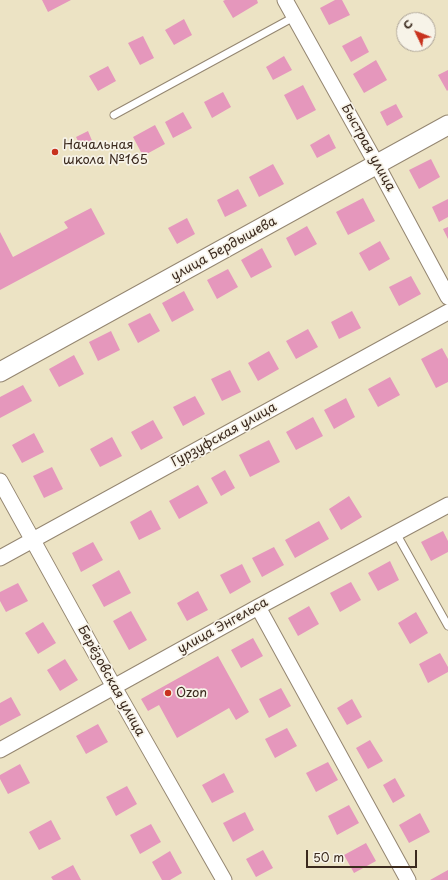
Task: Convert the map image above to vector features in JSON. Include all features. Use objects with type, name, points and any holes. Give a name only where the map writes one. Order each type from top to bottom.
[{"type":"street","name":"Быстрая улица","points":[[285,0],[377,165],[448,297]]},
{"type":"street","name":"улица Бердышева","points":[[0,372],[448,125]]},
{"type":"street","name":"Гурзуфская улица","points":[[0,558],[448,312]]},
{"type":"street","name":"Берёзовская улица","points":[[0,481],[114,687],[224,880]]},
{"type":"street","name":"улица Энгельса","points":[[0,750],[258,607],[448,505]]},
{"type":"street","points":[[258,607],[408,880]]},
{"type":"lane","points":[[114,116],[294,16]]},
{"type":"lane","points":[[396,533],[448,626]]},
{"type":"building","points":[[42,0],[71,0],[48,12]]},
{"type":"building","points":[[257,0],[258,3],[233,18],[223,1]]},
{"type":"building","points":[[335,0],[342,0],[350,15],[329,25],[320,8]]},
{"type":"building","points":[[184,19],[192,35],[174,45],[165,30]]},
{"type":"building","points":[[143,36],[154,58],[140,65],[128,43]]},
{"type":"building","points":[[361,36],[369,52],[351,62],[342,46]]},
{"type":"building","points":[[284,56],[292,70],[273,80],[266,67]]},
{"type":"building","points":[[376,60],[387,80],[364,93],[353,74]]},
{"type":"building","points":[[108,66],[116,81],[98,91],[89,76]]},
{"type":"building","points":[[448,70],[448,90],[447,91],[438,75]]},
{"type":"building","points":[[303,85],[316,110],[297,120],[284,95]]},
{"type":"building","points":[[223,92],[231,107],[212,118],[204,102]]},
{"type":"building","points":[[396,104],[403,117],[387,126],[380,112]]},
{"type":"building","points":[[183,112],[192,128],[173,138],[165,122]]},
{"type":"building","points":[[155,125],[165,144],[143,156],[133,137]]},
{"type":"building","points":[[88,131],[93,143],[82,149],[76,137]]},
{"type":"building","points":[[329,134],[336,148],[317,158],[310,145]]},
{"type":"building","points":[[431,159],[440,177],[419,189],[409,170]]},
{"type":"building","points":[[273,164],[284,184],[259,197],[249,177]]},
{"type":"building","points":[[238,189],[247,206],[225,217],[217,200]]},
{"type":"building","points":[[363,198],[375,221],[348,235],[336,212]]},
{"type":"building","points":[[448,199],[448,217],[439,222],[432,207]]},
{"type":"building","points":[[91,208],[105,234],[0,290],[0,232],[13,257],[68,228],[64,222]]},
{"type":"building","points":[[187,218],[195,234],[177,244],[168,228]]},
{"type":"building","points":[[307,226],[317,244],[295,256],[286,238]]},
{"type":"building","points":[[448,227],[448,239],[443,229]]},
{"type":"building","points":[[380,241],[390,259],[369,271],[359,253]]},
{"type":"building","points":[[262,248],[272,267],[251,278],[241,260]]},
{"type":"building","points":[[228,269],[238,287],[217,299],[207,280]]},
{"type":"building","points":[[411,276],[421,294],[399,306],[389,287]]},
{"type":"building","points":[[184,291],[194,310],[172,322],[162,303]]},
{"type":"building","points":[[352,311],[361,328],[339,339],[331,322]]},
{"type":"building","points":[[150,313],[160,331],[138,343],[128,324]]},
{"type":"building","points":[[308,329],[318,347],[296,359],[286,341]]},
{"type":"building","points":[[111,331],[120,350],[98,361],[89,342]]},
{"type":"building","points":[[442,348],[448,359],[448,382],[436,388],[421,359]]},
{"type":"building","points":[[269,351],[279,369],[258,381],[248,363]]},
{"type":"building","points":[[74,355],[84,374],[59,387],[49,369]]},
{"type":"building","points":[[230,370],[241,392],[222,401],[211,379]]},
{"type":"building","points":[[390,377],[400,395],[378,407],[368,389]]},
{"type":"building","points":[[23,385],[32,401],[0,418],[0,397]]},
{"type":"building","points":[[195,396],[205,414],[183,426],[173,407]]},
{"type":"building","points":[[346,398],[355,417],[334,429],[324,410]]},
{"type":"building","points":[[313,417],[323,436],[296,450],[286,432]]},
{"type":"building","points":[[153,420],[163,438],[141,450],[131,432]]},
{"type":"building","points":[[34,433],[44,452],[22,463],[12,445]]},
{"type":"building","points":[[112,437],[122,456],[100,467],[90,449]]},
{"type":"building","points":[[269,440],[280,462],[250,477],[239,455]]},
{"type":"building","points":[[52,467],[63,489],[44,498],[33,476]]},
{"type":"building","points":[[225,470],[235,488],[221,496],[211,478]]},
{"type":"building","points":[[198,485],[208,503],[179,519],[169,501]]},
{"type":"building","points":[[349,496],[362,517],[341,530],[329,509]]},
{"type":"building","points":[[151,510],[161,529],[139,540],[130,522]]},
{"type":"building","points":[[319,521],[329,539],[295,558],[285,540]]},
{"type":"building","points":[[443,531],[448,541],[448,552],[431,561],[421,542]]},
{"type":"building","points":[[93,542],[103,560],[81,572],[72,553]]},
{"type":"building","points":[[274,547],[284,565],[262,577],[252,558]]},
{"type":"building","points":[[390,561],[399,580],[378,591],[368,573]]},
{"type":"building","points":[[242,564],[251,582],[230,594],[220,575]]},
{"type":"building","points":[[119,570],[131,593],[104,607],[92,585]]},
{"type":"building","points":[[351,582],[361,600],[340,612],[330,593]]},
{"type":"building","points":[[18,583],[28,601],[6,612],[0,601],[0,592]]},
{"type":"building","points":[[198,591],[208,610],[187,621],[177,603]]},
{"type":"building","points":[[309,606],[319,624],[298,636],[288,618]]},
{"type":"building","points":[[131,611],[147,640],[129,650],[113,621]]},
{"type":"building","points":[[416,612],[428,633],[410,644],[398,623]]},
{"type":"building","points":[[43,622],[56,643],[38,654],[25,633]]},
{"type":"building","points":[[253,638],[263,656],[241,668],[231,650]]},
{"type":"building","points":[[440,653],[448,667],[448,672],[428,683],[419,664]]},
{"type":"building","points":[[218,656],[249,712],[236,720],[229,708],[177,738],[159,705],[148,711],[141,699]]},
{"type":"building","points":[[65,659],[78,680],[60,691],[47,670]]},
{"type":"building","points":[[281,688],[291,706],[269,718],[259,699]]},
{"type":"building","points":[[11,697],[21,715],[0,726],[0,703]]},
{"type":"building","points":[[352,699],[362,717],[347,725],[337,708]]},
{"type":"building","points":[[98,724],[108,742],[86,754],[76,736]]},
{"type":"building","points":[[287,728],[297,746],[275,758],[265,739]]},
{"type":"building","points":[[370,740],[383,761],[368,769],[356,748]]},
{"type":"building","points":[[328,762],[338,780],[316,792],[306,773]]},
{"type":"building","points":[[20,764],[30,783],[8,794],[0,779],[0,775]]},
{"type":"building","points":[[224,773],[234,792],[212,803],[202,785]]},
{"type":"building","points":[[395,778],[405,796],[393,803],[383,785]]},
{"type":"building","points":[[127,786],[137,804],[116,816],[106,797]]},
{"type":"building","points":[[349,805],[359,823],[337,835],[328,816]]},
{"type":"building","points":[[245,812],[254,830],[233,842],[223,823]]},
{"type":"building","points":[[420,813],[430,832],[409,843],[399,825]]},
{"type":"building","points":[[51,820],[61,839],[39,850],[29,832]]},
{"type":"building","points":[[151,824],[161,842],[140,854],[130,835]]},
{"type":"building","points":[[366,843],[376,861],[354,873],[344,855]]},
{"type":"building","points":[[263,850],[273,868],[256,877],[246,859]]},
{"type":"building","points":[[170,851],[182,873],[170,880],[162,880],[152,862]]},
{"type":"building","points":[[73,865],[81,880],[53,880],[51,877]]},
{"type":"building","points":[[448,870],[448,880],[430,880]]},
{"type":"place","name":"Начальная школа №165","points":[[55,152]]},
{"type":"place","name":"Ozon","points":[[168,693]]}]
